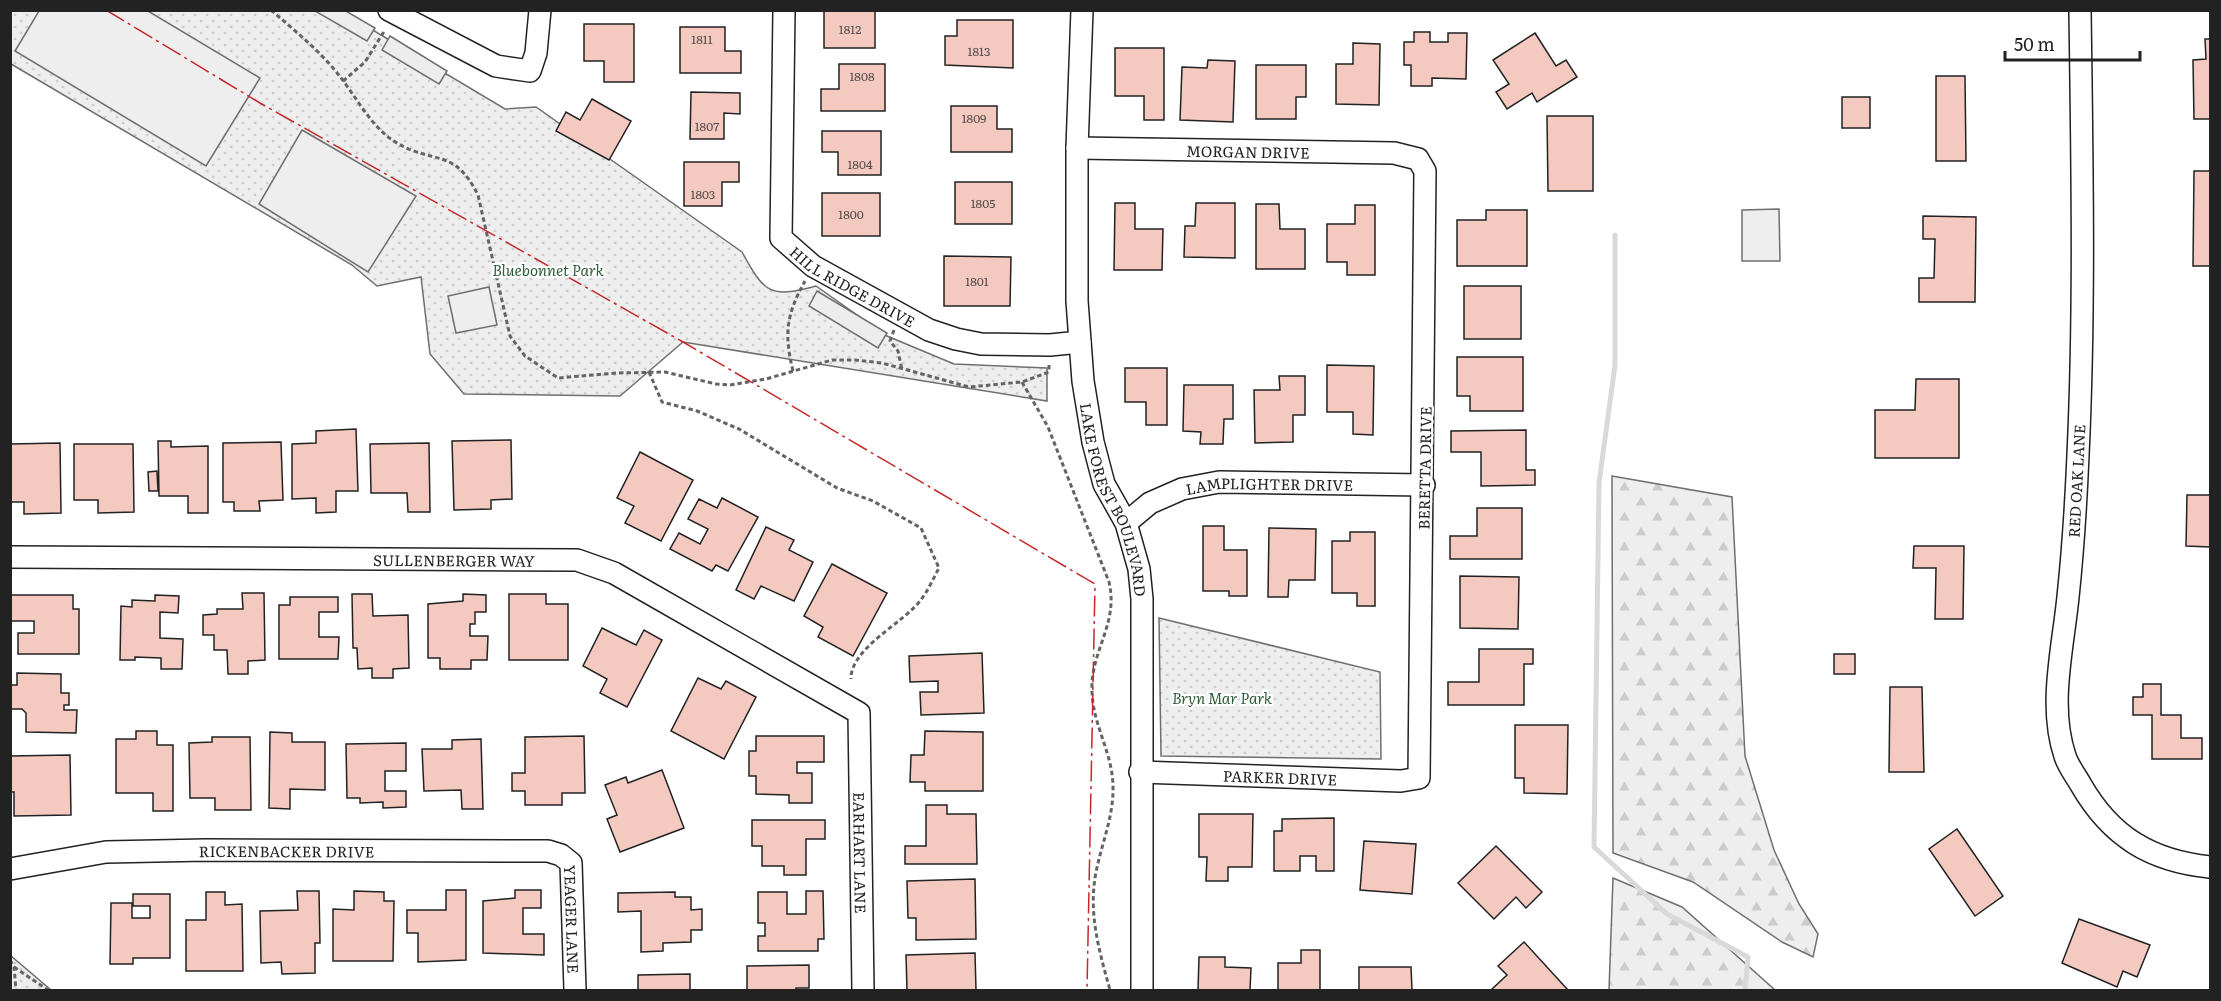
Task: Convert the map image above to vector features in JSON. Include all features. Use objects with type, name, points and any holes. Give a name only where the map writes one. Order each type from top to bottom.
[{"type":"street","points":[[391,11],[496,66],[530,71],[536,53],[540,10]]},
{"type":"street","name":"HILL RIDGE DRIVE","points":[[784,10],[781,238],[813,266],[929,330],[981,344],[1050,345],[1080,342]]},
{"type":"street","name":"LAKE FOREST BOULEVARD","points":[[1082,10],[1077,148],[1077,300],[1080,342],[1093,442],[1104,484],[1126,523],[1138,569],[1142,599],[1140,772],[1142,990]]},
{"type":"street","name":"RED OAK LANE","points":[[2080,10],[2084,268],[2078,455],[2059,684],[2058,732],[2066,759],[2086,794],[2106,822],[2119,834],[2181,864],[2211,867]]},
{"type":"street","name":"MORGAN DRIVE","points":[[1077,148],[1394,153],[1418,159]]},
{"type":"street","name":"BERETTA DRIVE","points":[[1418,159],[1425,171],[1426,182],[1419,778]]},
{"type":"street","name":"LAMPLIGHTER DRIVE","points":[[1126,523],[1150,503],[1182,489],[1219,482],[1424,485]]},
{"type":"street","name":"SULLENBERGER WAY","points":[[10,557],[577,560],[614,573],[859,713]]},
{"type":"street","name":"EARHART LANE","points":[[859,713],[863,990]]},
{"type":"street","name":"PARKER DRIVE","points":[[1140,772],[1401,781],[1419,778]]},
{"type":"street","name":"RICKENBACKER DRIVE","points":[[10,869],[106,852],[139,851],[537,851],[561,855]]},
{"type":"street","name":"YEAGER LANE","points":[[561,855],[571,863],[575,990]]},
{"type":"path","points":[[272,10],[320,54],[377,126],[397,143],[460,167],[469,176],[478,195],[510,336],[525,356],[545,372],[565,379],[616,373],[665,372],[730,385],[766,379],[832,360],[882,363],[969,387],[1022,382],[1049,372],[1050,345]]},
{"type":"path","points":[[343,81],[354,74],[374,50],[391,11]]},
{"type":"path","points":[[793,371],[787,342],[788,317],[813,266]]},
{"type":"path","points":[[899,313],[890,341],[898,351],[902,370]]},
{"type":"path","points":[[649,372],[662,402],[697,411],[739,429],[837,488],[873,501],[921,528],[939,568],[920,602],[860,656],[850,671],[851,679]]},
{"type":"path","points":[[1022,382],[1048,427],[1109,582],[1114,601],[1095,665],[1092,692],[1097,726],[1110,756],[1113,785],[1112,818],[1095,878],[1093,913],[1099,954],[1110,990]]},
{"type":"path","points":[[10,960],[14,967],[16,990]]},
{"type":"path","points":[[14,967],[48,990]]},
{"type":"green space","name":"Bluebonnet Park","points":[[11,11],[341,11],[505,109],[536,107],[742,252],[756,276],[770,289],[788,292],[816,286],[887,336],[954,364],[1047,368],[1047,401],[683,342],[620,396],[464,394],[430,354],[421,277],[377,286],[352,265],[11,64]]},
{"type":"green space","points":[[39,11],[148,11],[260,78],[206,166],[15,51]]},
{"type":"green space","points":[[302,130],[416,196],[368,272],[259,204]]},
{"type":"green space","points":[[1779,209],[1780,261],[1742,261],[1742,210]]},
{"type":"green space","points":[[489,287],[497,325],[456,333],[448,296]]},
{"type":"green space","points":[[1612,476],[1732,497],[1745,756],[1774,850],[1799,904],[1818,934],[1813,957],[1782,942],[1693,882],[1613,853]]},
{"type":"green space","name":"Bryn Mar Park","points":[[1159,618],[1380,672],[1381,759],[1161,756]]},
{"type":"green space","points":[[1613,878],[1682,907],[1775,990],[1609,990]]},
{"type":"green space","points":[[11,956],[51,990],[11,990]]},
{"type":"shaded area","points":[[315,11],[346,11],[375,28],[367,41]]},
{"type":"shaded area","points":[[390,36],[447,71],[439,84],[382,50]]},
{"type":"shaded area","points":[[817,291],[887,333],[878,348],[809,306]]},
{"type":"building","points":[[824,10],[875,10],[875,48],[824,48]]},
{"type":"building","points":[[957,20],[1013,20],[1013,68],[945,65],[945,36],[957,36]]},
{"type":"building","points":[[584,24],[634,24],[634,82],[604,82],[604,61],[584,61]]},
{"type":"building","points":[[680,27],[725,27],[725,51],[741,51],[741,73],[680,73]]},
{"type":"building","points":[[1414,32],[1430,32],[1430,42],[1448,42],[1448,33],[1467,33],[1466,79],[1432,78],[1432,86],[1411,86],[1411,65],[1404,65],[1404,42],[1414,42]]},
{"type":"building","points":[[1535,33],[1556,66],[1566,60],[1577,77],[1537,102],[1532,93],[1507,109],[1496,92],[1509,84],[1493,60]]},
{"type":"building","points":[[2205,39],[2210,39],[2210,119],[2194,119],[2193,60],[2206,59]]},
{"type":"building","points":[[1353,43],[1380,44],[1379,105],[1336,104],[1336,64],[1353,64]]},
{"type":"building","points":[[1115,48],[1164,48],[1164,120],[1144,120],[1144,96],[1115,96]]},
{"type":"building","points":[[1208,60],[1235,61],[1233,122],[1180,120],[1182,67],[1207,68]]},
{"type":"building","points":[[839,64],[885,64],[885,111],[821,111],[821,89],[839,89]]},
{"type":"building","points":[[1256,65],[1306,65],[1306,97],[1296,97],[1296,119],[1256,119]]},
{"type":"building","points":[[1936,76],[1965,76],[1966,161],[1936,161]]},
{"type":"building","points":[[691,92],[740,93],[740,114],[724,113],[724,139],[690,139]]},
{"type":"building","points":[[1842,97],[1870,97],[1870,128],[1842,128]]},
{"type":"building","points":[[592,99],[631,121],[609,160],[556,131],[566,112],[580,120]]},
{"type":"building","points":[[951,106],[997,106],[997,129],[1012,129],[1012,152],[951,152]]},
{"type":"building","points":[[1547,116],[1593,116],[1593,191],[1548,191]]},
{"type":"building","points":[[822,131],[881,131],[881,175],[838,175],[838,152],[822,152]]},
{"type":"building","points":[[684,162],[739,162],[739,182],[722,182],[722,206],[684,206]]},
{"type":"building","points":[[2194,171],[2210,171],[2210,266],[2193,266]]},
{"type":"building","points":[[955,182],[1012,182],[1012,224],[955,224]]},
{"type":"building","points":[[822,193],[880,193],[880,236],[822,236]]},
{"type":"building","points":[[1115,203],[1135,203],[1135,229],[1163,229],[1162,270],[1114,270]]},
{"type":"building","points":[[1196,203],[1235,203],[1235,258],[1184,257],[1185,226],[1195,226]]},
{"type":"building","points":[[1256,204],[1279,204],[1280,229],[1305,229],[1305,269],[1256,269]]},
{"type":"building","points":[[1355,205],[1375,205],[1375,275],[1347,275],[1347,262],[1327,262],[1327,224],[1355,224]]},
{"type":"building","points":[[1486,210],[1527,210],[1527,266],[1457,266],[1457,220],[1486,220]]},
{"type":"building","points":[[1923,216],[1976,217],[1975,302],[1919,302],[1919,278],[1934,278],[1935,239],[1923,239]]},
{"type":"building","points":[[944,256],[1011,257],[1010,306],[944,306]]},
{"type":"building","points":[[1464,286],[1521,286],[1521,339],[1464,339]]},
{"type":"building","points":[[1457,357],[1523,357],[1523,411],[1470,411],[1470,396],[1457,396]]},
{"type":"building","points":[[1327,365],[1374,366],[1373,435],[1353,434],[1353,412],[1327,412]]},
{"type":"building","points":[[1125,368],[1167,368],[1167,425],[1146,425],[1146,402],[1125,402]]},
{"type":"building","points":[[1279,376],[1305,376],[1305,415],[1293,415],[1293,442],[1255,443],[1254,390],[1280,390]]},
{"type":"building","points":[[1916,379],[1959,379],[1959,458],[1875,458],[1875,410],[1915,410]]},
{"type":"building","points":[[1184,385],[1233,385],[1233,419],[1224,419],[1223,444],[1200,444],[1201,432],[1183,431]]},
{"type":"building","points":[[356,429],[358,491],[336,491],[336,512],[316,513],[316,498],[292,499],[292,444],[316,443],[316,431]]},
{"type":"building","points":[[1526,430],[1526,470],[1535,470],[1535,485],[1481,486],[1481,452],[1451,452],[1451,431]]},
{"type":"building","points":[[511,440],[512,499],[491,500],[491,509],[454,510],[452,441]]},
{"type":"building","points":[[158,441],[171,441],[171,447],[208,446],[208,513],[188,513],[188,496],[159,496]]},
{"type":"building","points":[[281,442],[283,500],[259,501],[260,511],[234,511],[234,502],[223,502],[223,443]]},
{"type":"building","points":[[60,443],[61,513],[24,514],[24,502],[10,502],[10,444]]},
{"type":"building","points":[[429,443],[430,512],[408,512],[407,493],[371,493],[370,444]]},
{"type":"building","points":[[74,444],[133,444],[134,512],[98,513],[98,500],[74,500]]},
{"type":"building","points":[[640,452],[693,480],[661,541],[625,523],[634,506],[617,498]]},
{"type":"building","points":[[157,471],[158,491],[149,491],[148,472]]},
{"type":"building","points":[[2187,495],[2210,495],[2210,547],[2186,546]]},
{"type":"building","points":[[722,498],[758,517],[728,571],[716,565],[712,571],[670,549],[679,533],[700,544],[708,529],[688,519],[699,499],[717,508]]},
{"type":"building","points":[[1477,508],[1522,508],[1522,559],[1450,559],[1450,536],[1477,536]]},
{"type":"building","points":[[1203,526],[1224,526],[1224,550],[1247,550],[1247,596],[1229,596],[1229,591],[1203,591]]},
{"type":"building","points":[[766,527],[794,540],[789,550],[813,562],[794,601],[761,586],[754,599],[736,590]]},
{"type":"building","points":[[1269,528],[1316,529],[1315,580],[1289,580],[1288,597],[1268,597]]},
{"type":"building","points":[[1350,532],[1375,532],[1375,606],[1357,606],[1357,593],[1332,593],[1332,541],[1350,541]]},
{"type":"building","points":[[1914,546],[1964,546],[1963,619],[1935,619],[1936,568],[1913,568]]},
{"type":"building","points":[[832,564],[887,593],[853,656],[818,637],[823,627],[804,616]]},
{"type":"building","points":[[1460,576],[1519,577],[1518,629],[1460,628]]},
{"type":"building","points":[[242,593],[264,593],[265,660],[248,661],[248,674],[228,674],[227,650],[214,650],[214,635],[203,635],[203,615],[217,614],[217,609],[243,609]]},
{"type":"building","points":[[352,594],[372,594],[373,616],[408,615],[409,668],[393,669],[393,678],[372,678],[372,668],[358,669],[357,648],[353,648]]},
{"type":"building","points":[[463,594],[486,595],[486,612],[475,612],[475,624],[470,624],[470,636],[488,636],[487,660],[471,660],[471,669],[440,669],[440,658],[428,658],[428,604],[463,601]]},
{"type":"building","points":[[509,594],[546,594],[546,604],[568,604],[568,660],[509,660]]},
{"type":"building","points":[[10,595],[73,595],[73,609],[79,609],[79,654],[18,654],[18,633],[34,633],[34,621],[10,621]]},
{"type":"building","points":[[155,595],[179,596],[178,613],[160,612],[160,638],[183,639],[182,669],[161,669],[161,658],[135,657],[135,660],[120,660],[121,606],[132,607],[132,600],[155,601]]},
{"type":"building","points":[[290,597],[338,597],[338,612],[319,612],[319,637],[339,637],[338,659],[279,659],[279,605],[290,605]]},
{"type":"building","points":[[602,628],[636,645],[644,630],[662,640],[627,707],[600,693],[607,679],[583,666]]},
{"type":"building","points":[[1479,649],[1533,649],[1533,664],[1524,664],[1524,705],[1448,705],[1448,682],[1479,682]]},
{"type":"building","points":[[982,653],[984,713],[921,715],[920,692],[938,692],[938,681],[910,682],[909,656]]},
{"type":"building","points":[[1834,654],[1855,654],[1855,674],[1834,674]]},
{"type":"building","points":[[17,673],[61,674],[61,693],[69,693],[69,705],[64,705],[64,710],[77,710],[76,733],[26,732],[26,713],[22,709],[10,709],[10,685],[17,685]]},
{"type":"building","points":[[698,678],[721,689],[726,681],[756,697],[724,759],[671,731]]},
{"type":"building","points":[[2143,684],[2161,684],[2161,715],[2181,715],[2181,738],[2202,738],[2202,759],[2152,759],[2152,715],[2133,715],[2133,697],[2143,697]]},
{"type":"building","points":[[1890,687],[1922,687],[1924,772],[1889,772]]},
{"type":"building","points":[[1515,725],[1568,725],[1567,794],[1524,793],[1524,778],[1515,778]]},
{"type":"building","points":[[136,731],[157,731],[157,745],[173,745],[173,811],[153,811],[153,793],[116,793],[116,739],[136,739]]},
{"type":"building","points":[[925,731],[983,732],[983,791],[925,791],[925,782],[910,782],[911,755],[924,755]]},
{"type":"building","points":[[270,732],[292,733],[292,742],[325,742],[325,790],[290,789],[290,809],[269,808]]},
{"type":"building","points":[[584,736],[585,793],[562,793],[562,805],[525,805],[525,791],[512,791],[512,773],[525,773],[525,737]]},
{"type":"building","points":[[756,736],[824,736],[824,762],[797,762],[797,773],[812,773],[812,803],[789,803],[789,795],[756,794],[756,776],[749,776],[749,751],[756,751]]},
{"type":"building","points":[[212,737],[250,737],[251,810],[215,810],[215,798],[190,798],[189,743],[212,742]]},
{"type":"building","points":[[481,739],[483,809],[462,809],[461,790],[424,791],[422,749],[452,749],[452,740]]},
{"type":"building","points":[[406,743],[406,771],[385,771],[385,791],[406,791],[406,807],[383,808],[383,802],[360,803],[360,798],[347,798],[346,744]]},
{"type":"building","points":[[70,755],[71,815],[14,816],[14,792],[10,792],[10,756]]},
{"type":"building","points":[[662,770],[684,828],[620,852],[607,819],[617,815],[605,785],[626,777],[628,783]]},
{"type":"building","points":[[926,805],[947,805],[947,814],[976,814],[977,864],[905,864],[905,846],[926,846]]},
{"type":"building","points":[[1199,814],[1253,814],[1252,867],[1228,867],[1228,881],[1206,881],[1207,857],[1199,857]]},
{"type":"building","points":[[1334,818],[1334,871],[1316,871],[1316,856],[1300,856],[1300,871],[1274,871],[1274,831],[1282,831],[1282,819]]},
{"type":"building","points":[[752,820],[825,820],[825,839],[806,839],[806,875],[784,875],[784,866],[762,866],[762,846],[752,846]]},
{"type":"building","points":[[1957,829],[2003,896],[1975,916],[1929,849]]},
{"type":"building","points":[[1364,841],[1416,844],[1412,894],[1360,890]]},
{"type":"building","points":[[1496,846],[1542,892],[1526,908],[1516,897],[1494,919],[1458,883]]},
{"type":"building","points":[[975,879],[976,939],[916,940],[916,918],[908,918],[907,881]]},
{"type":"building","points":[[446,890],[466,890],[466,960],[418,962],[418,933],[407,933],[407,910],[446,910]]},
{"type":"building","points":[[515,890],[541,890],[541,908],[523,908],[523,934],[544,934],[544,955],[483,953],[483,901],[515,898]]},
{"type":"building","points":[[297,891],[319,891],[320,943],[315,943],[315,973],[282,974],[281,962],[261,963],[260,911],[298,910]]},
{"type":"building","points":[[354,891],[384,892],[384,901],[394,901],[393,961],[333,961],[333,909],[354,910]]},
{"type":"building","points":[[806,891],[823,891],[824,939],[818,939],[818,951],[758,951],[758,936],[765,936],[765,923],[758,923],[758,892],[787,892],[787,914],[806,914]]},
{"type":"building","points":[[206,892],[225,892],[225,905],[242,904],[243,971],[186,971],[186,920],[206,920]]},
{"type":"building","points":[[675,892],[675,897],[691,897],[691,910],[702,909],[702,930],[691,930],[691,942],[663,943],[663,951],[641,952],[641,911],[618,912],[618,893]]},
{"type":"building","points":[[133,894],[170,894],[170,958],[133,958],[133,964],[110,964],[111,903],[132,903],[132,918],[150,918],[150,906],[133,906]]},
{"type":"building","points":[[2079,919],[2150,945],[2137,977],[2123,971],[2117,987],[2062,963]]},
{"type":"building","points":[[1524,942],[1568,990],[1491,990],[1507,975],[1498,966]]},
{"type":"building","points":[[1301,950],[1320,950],[1320,990],[1278,990],[1278,963],[1301,963]]},
{"type":"building","points":[[975,953],[976,990],[907,990],[906,955]]},
{"type":"building","points":[[1199,957],[1225,957],[1225,967],[1251,968],[1250,990],[1198,990]]},
{"type":"building","points":[[809,965],[809,988],[747,990],[747,966]]},
{"type":"building","points":[[1359,967],[1411,967],[1412,990],[1359,990]]},
{"type":"building","points":[[690,974],[690,990],[638,990],[638,975]]},
{"type":"waterway","points":[[1615,235],[1615,365],[1599,483],[1594,847],[1667,914],[1748,957],[1745,990]]},
{"type":"power","points":[[106,10],[260,103],[683,342],[1095,584],[1087,990]]}]
